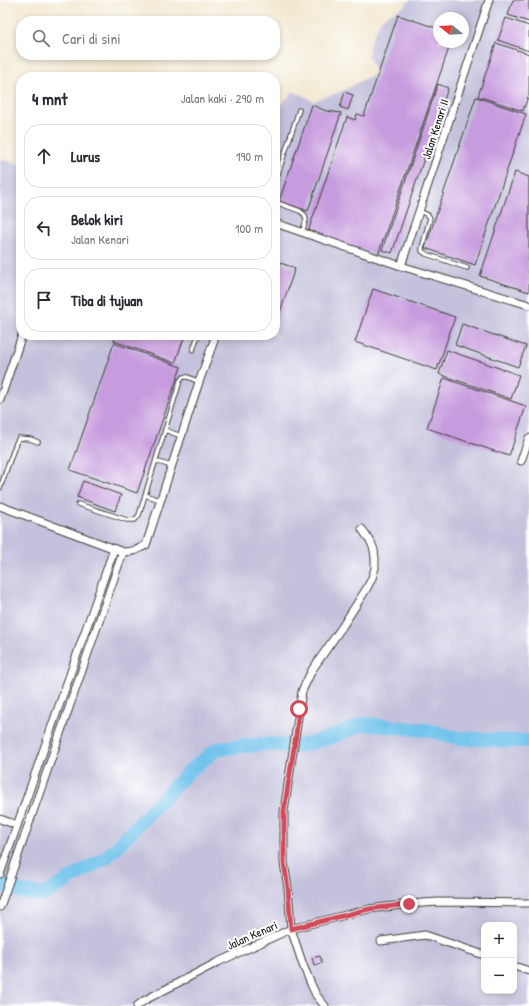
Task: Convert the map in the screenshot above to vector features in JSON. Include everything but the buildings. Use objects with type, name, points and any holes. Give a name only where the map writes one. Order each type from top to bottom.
[{"type":"street","name":"Jalan Kenari II","points":[[401,266],[489,0]]},
{"type":"street","points":[[280,225],[401,266],[529,305]]},
{"type":"street","points":[[0,400],[20,340]]},
{"type":"street","points":[[0,506],[123,552],[136,551],[146,545],[214,340]]},
{"type":"street","points":[[521,461],[529,438]]},
{"type":"street","points":[[325,1006],[316,995],[311,984],[291,929],[288,888],[284,863],[284,811],[302,691],[312,670],[356,606],[372,578],[375,568],[374,550],[371,542],[362,529]]},
{"type":"street","points":[[1,873],[114,549]]},
{"type":"street","points":[[1,905],[123,552]]},
{"type":"street","points":[[0,819],[17,825]]},
{"type":"street","name":"Jalan Kenari","points":[[137,1006],[218,962],[291,929],[369,909],[409,904],[438,902],[529,903]]},
{"type":"street","points":[[381,941],[425,935],[481,954]]},
{"type":"street","points":[[517,967],[529,971]]},
{"type":"lane","points":[[280,168],[299,110]]},
{"type":"lane","points":[[280,204],[300,211],[305,215],[306,220],[302,232]]},
{"type":"lane","points":[[419,211],[428,215],[430,218],[422,251],[426,254],[467,268]]},
{"type":"lane","points":[[193,350],[196,340]]},
{"type":"lane","points":[[78,504],[127,520],[135,520],[139,514],[180,381],[183,378],[188,377],[199,382]]},
{"type":"lane","points":[[165,430],[181,436]]},
{"type":"lane","points":[[0,488],[19,438],[30,438],[38,442]]},
{"type":"lane","points":[[156,461],[172,466]]},
{"type":"lane","points":[[145,495],[160,500]]},
{"type":"shaded area","points":[[410,0],[529,0],[529,1006],[0,1006],[0,856],[2,850],[0,850],[0,159],[16,164],[16,340],[280,340],[280,108],[293,91],[314,101],[342,91],[376,73],[368,56],[370,42],[382,18],[403,7]]},
{"type":"waterway","points":[[0,884],[23,892],[43,895],[107,857],[189,771],[217,749],[264,744],[298,746],[329,738],[363,724],[427,730],[458,738],[529,741]]},
{"type":"route","points":[[299,709],[284,811],[284,863],[288,888],[291,929],[369,909],[409,904]]}]
